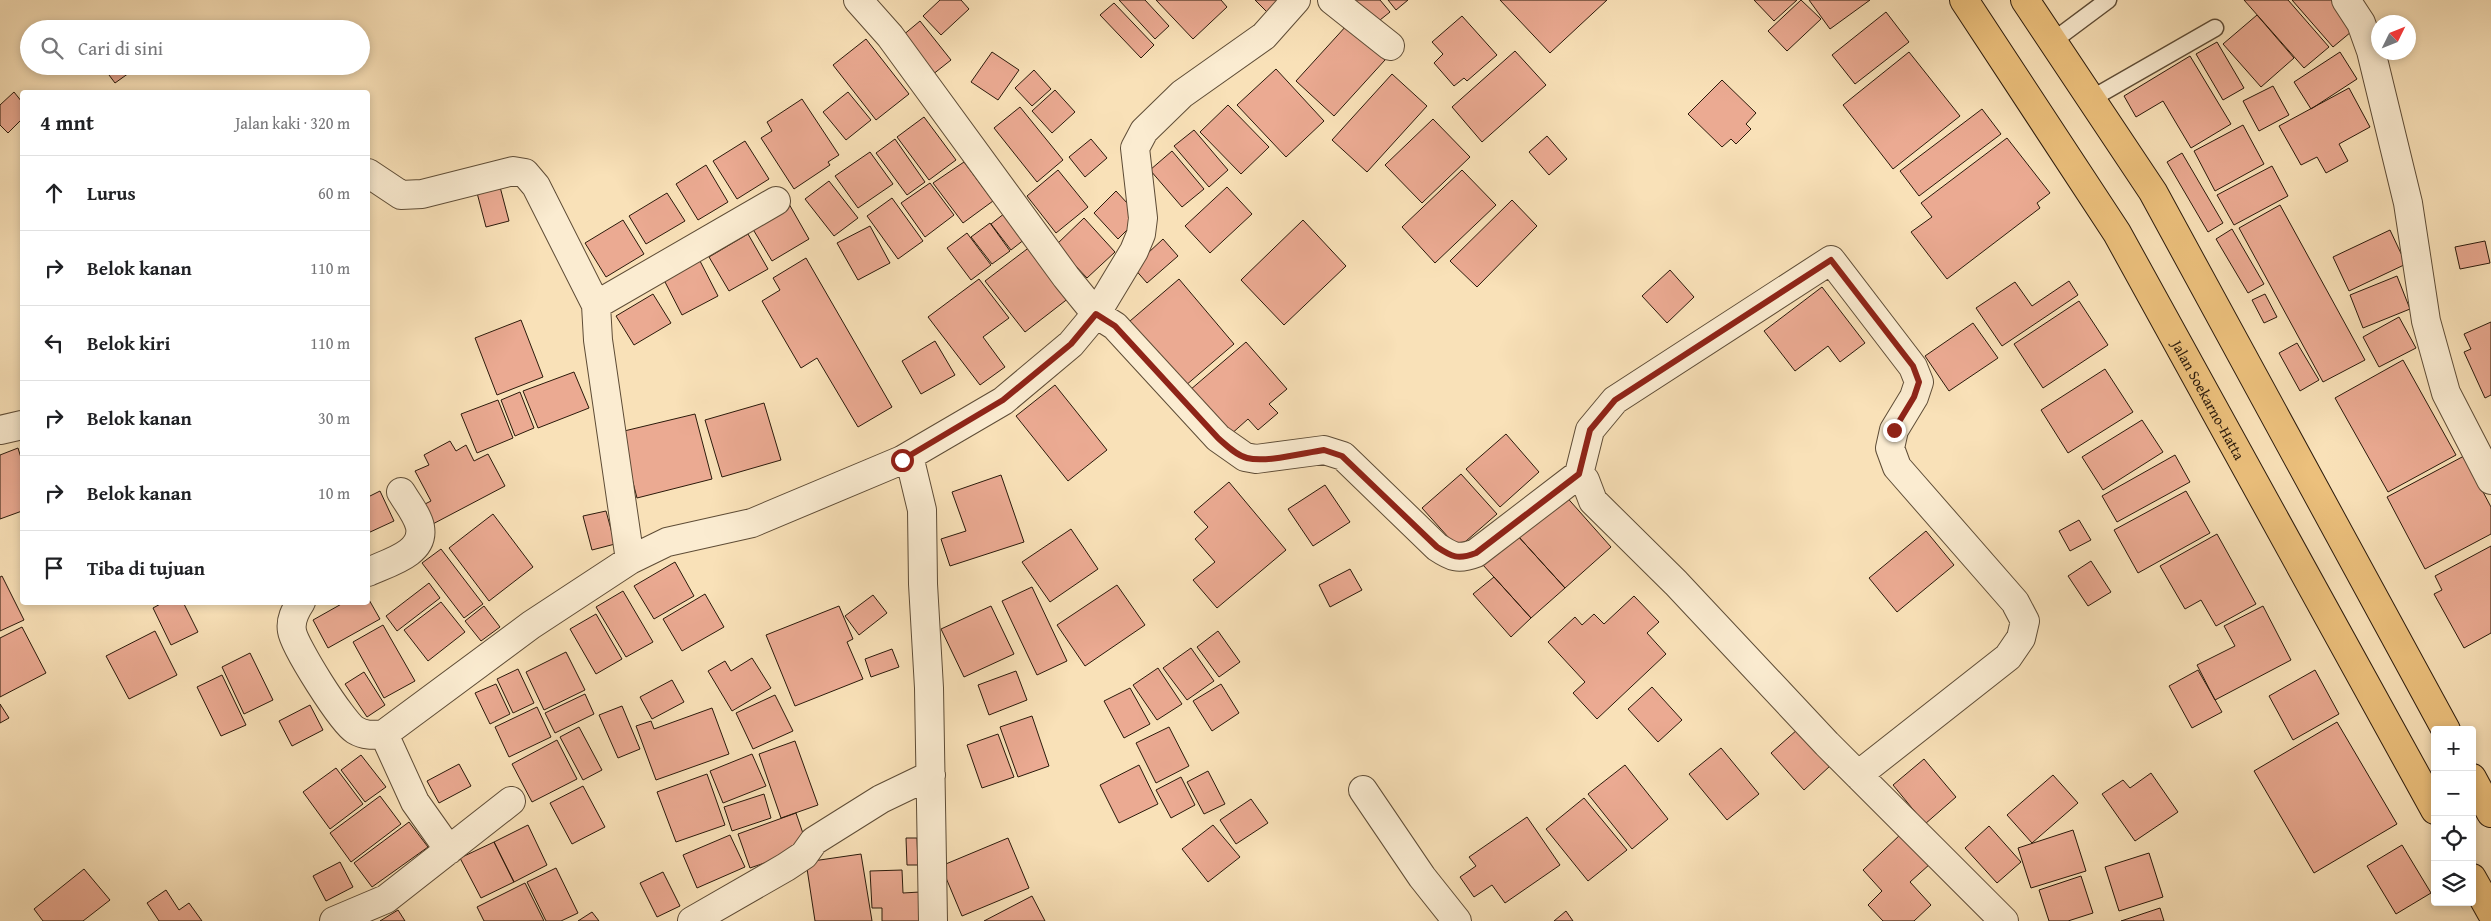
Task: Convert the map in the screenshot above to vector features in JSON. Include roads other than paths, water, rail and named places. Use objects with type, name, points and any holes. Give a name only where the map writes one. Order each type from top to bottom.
[{"type":"highway","name":"Jalan Soekarno-Hatta","points":[[1964,0],[2117,233],[2431,803]]},
{"type":"highway","points":[[2024,0],[2152,192],[2444,726]]},
{"type":"highway","points":[[2476,785],[2491,813]]},
{"type":"highway","points":[[2476,885],[2491,912]]},
{"type":"street","points":[[858,0],[890,36],[1066,277],[1096,314],[1115,326],[1218,438],[1245,457],[1256,459],[1324,450],[1333,451],[1342,456],[1437,547],[1454,558],[1462,558],[1476,553],[1579,474],[1590,430],[1615,400],[1831,260],[1913,366],[1919,382],[1914,397],[1894,430],[1890,448],[1897,467],[2015,602],[2025,621],[2021,638],[2008,657],[1858,775]]},
{"type":"street","points":[[299,605],[293,614],[292,631],[325,694],[353,729],[365,735],[384,734],[531,624],[630,560],[667,542],[752,523],[909,456],[1003,400],[1071,344],[1096,314],[1134,251],[1141,234],[1143,218],[1140,173],[1135,148],[1144,131],[1182,94],[1264,36],[1296,0]]},
{"type":"street","points":[[1332,0],[1390,46]]},
{"type":"street","points":[[2346,0],[2361,23],[2371,51],[2408,203],[2426,321],[2446,393],[2491,480]]},
{"type":"street","points":[[370,174],[401,195],[407,196],[513,171],[526,173],[536,186],[596,305],[598,340],[630,560]]},
{"type":"street","points":[[596,305],[776,201]]},
{"type":"street","points":[[0,430],[20,425]]},
{"type":"street","points":[[909,456],[922,510],[931,775],[933,921]]},
{"type":"street","points":[[1579,474],[1585,480],[1593,501],[1676,583],[1858,775],[2004,921]]},
{"type":"street","points":[[370,571],[406,554],[417,546],[420,538],[420,526],[401,492]]},
{"type":"street","points":[[384,734],[415,802],[449,850]]},
{"type":"street","points":[[692,921],[786,867],[804,855],[814,841],[881,799],[931,775]]},
{"type":"street","points":[[1363,790],[1422,877],[1457,921]]},
{"type":"street","points":[[334,921],[386,899],[511,801]]},
{"type":"lane","points":[[2053,41],[2108,0]]},
{"type":"lane","points":[[2091,99],[2215,28]]}]
